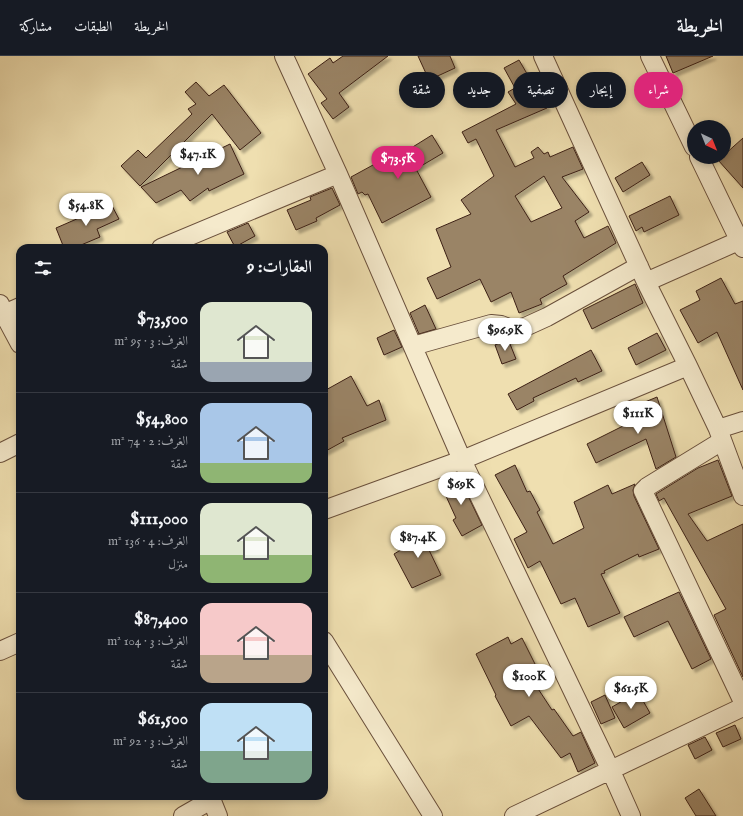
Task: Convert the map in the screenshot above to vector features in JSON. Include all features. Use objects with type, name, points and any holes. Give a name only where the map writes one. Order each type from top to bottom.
[{"type":"street","points":[[284,56],[338,174],[462,460],[611,770],[631,816]]},
{"type":"street","points":[[543,56],[646,282],[688,366],[720,435],[743,496]]},
{"type":"street","points":[[650,56],[687,133]]},
{"type":"street","points":[[646,282],[742,243],[702,164]]},
{"type":"street","points":[[171,244],[338,174]]},
{"type":"street","points":[[413,346],[491,324],[500,325],[514,330],[525,327],[547,317],[639,266]]},
{"type":"street","points":[[16,307],[2,309],[16,336]]},
{"type":"street","points":[[328,509],[462,460],[688,366]]},
{"type":"street","points":[[743,421],[720,435],[643,491],[743,702]]},
{"type":"street","points":[[0,453],[16,445]]},
{"type":"street","points":[[0,651],[16,644]]},
{"type":"street","points":[[328,646],[433,816]]},
{"type":"street","points":[[514,816],[743,707]]},
{"type":"street","points":[[183,816],[213,804]]},
{"type":"building","points":[[343,56],[388,56],[339,93],[349,107],[333,119],[321,103],[327,99],[308,74],[330,58],[333,63]]},
{"type":"building","points":[[418,56],[450,56],[455,68],[445,73],[425,72]]},
{"type":"building","points":[[666,56],[713,56],[675,72],[673,72]]},
{"type":"building","points":[[519,60],[526,72],[513,72],[513,84],[504,68]]},
{"type":"building","points":[[196,82],[209,96],[224,85],[261,133],[240,150],[212,114],[140,186],[121,166],[138,150],[146,158],[192,114],[188,109],[196,104],[185,92]]},
{"type":"building","points":[[513,89],[513,100],[508,92]]},
{"type":"building","points":[[513,106],[513,108],[547,108],[496,130],[515,167],[534,158],[531,152],[538,147],[544,154],[548,152],[550,157],[573,147],[583,169],[562,177],[589,212],[575,221],[584,238],[608,226],[616,243],[563,276],[567,284],[540,299],[542,304],[519,313],[511,292],[491,302],[480,279],[437,299],[427,278],[451,267],[436,229],[471,214],[461,200],[494,176],[476,139],[468,143],[462,132]],"holes":[[[544,176],[562,208],[531,222],[515,196]]]},
{"type":"building","points":[[432,135],[443,153],[416,169],[431,197],[382,223],[368,194],[365,195],[362,192],[358,194],[351,177],[384,159],[387,163]]},
{"type":"building","points":[[743,138],[743,188],[722,164],[731,164],[731,149]]},
{"type":"building","points":[[230,144],[244,174],[209,191],[208,188],[190,201],[181,190],[156,203],[141,187]]},
{"type":"building","points":[[642,162],[650,175],[623,192],[615,178]]},
{"type":"building","points":[[332,188],[340,205],[316,218],[317,221],[296,230],[287,210],[311,200],[310,197]]},
{"type":"building","points":[[670,196],[679,215],[644,232],[642,227],[636,231],[629,216]]},
{"type":"building","points":[[111,204],[119,219],[97,229],[100,237],[83,244],[62,244],[56,228]]},
{"type":"building","points":[[248,223],[255,236],[240,244],[233,244],[227,232]]},
{"type":"building","points":[[721,278],[735,304],[743,301],[743,390],[717,332],[698,343],[680,310],[700,300],[696,291]]},
{"type":"building","points":[[635,284],[643,303],[592,329],[583,310]]},
{"type":"building","points":[[425,305],[436,329],[419,334],[410,313]]},
{"type":"building","points":[[394,330],[402,347],[384,355],[377,338]]},
{"type":"building","points":[[657,333],[666,350],[636,365],[628,348]]},
{"type":"building","points":[[508,339],[516,359],[502,364],[495,345]]},
{"type":"building","points":[[591,350],[602,371],[578,382],[576,378],[533,398],[534,401],[517,410],[508,394]]},
{"type":"building","points":[[351,376],[367,406],[379,400],[386,420],[342,438],[344,441],[328,450],[328,389]]},
{"type":"building","points":[[657,397],[676,457],[656,469],[646,439],[596,463],[587,444],[633,421],[628,409]]},
{"type":"building","points":[[718,460],[732,496],[688,514],[707,541],[743,524],[743,677],[714,615],[726,609],[664,498],[659,501],[656,494],[698,468]]},
{"type":"building","points":[[515,465],[527,492],[530,491],[540,510],[537,512],[553,544],[584,528],[574,502],[608,485],[612,494],[635,484],[633,490],[634,496],[659,549],[639,557],[638,554],[604,571],[605,573],[601,574],[620,613],[588,627],[575,598],[561,604],[540,561],[528,568],[514,539],[527,532],[495,475]]},
{"type":"building","points":[[458,475],[482,525],[462,536],[453,520],[456,518],[440,483]]},
{"type":"building","points":[[428,529],[436,548],[429,550],[441,575],[412,588],[394,554],[409,545],[406,538]]},
{"type":"building","points":[[679,592],[711,659],[692,669],[668,621],[634,637],[624,617]]},
{"type":"building","points":[[508,637],[511,644],[522,638],[540,674],[531,678],[552,710],[554,709],[573,736],[581,732],[595,763],[578,772],[570,753],[561,758],[529,716],[511,726],[495,696],[496,695],[476,654]]},
{"type":"building","points":[[638,692],[650,713],[624,728],[612,707]]},
{"type":"building","points":[[605,695],[615,718],[601,724],[591,702]]},
{"type":"building","points":[[735,725],[741,739],[723,747],[716,733]]},
{"type":"building","points":[[705,737],[712,750],[695,759],[688,745]]},
{"type":"building","points":[[699,789],[716,816],[696,816],[685,798]]}]
